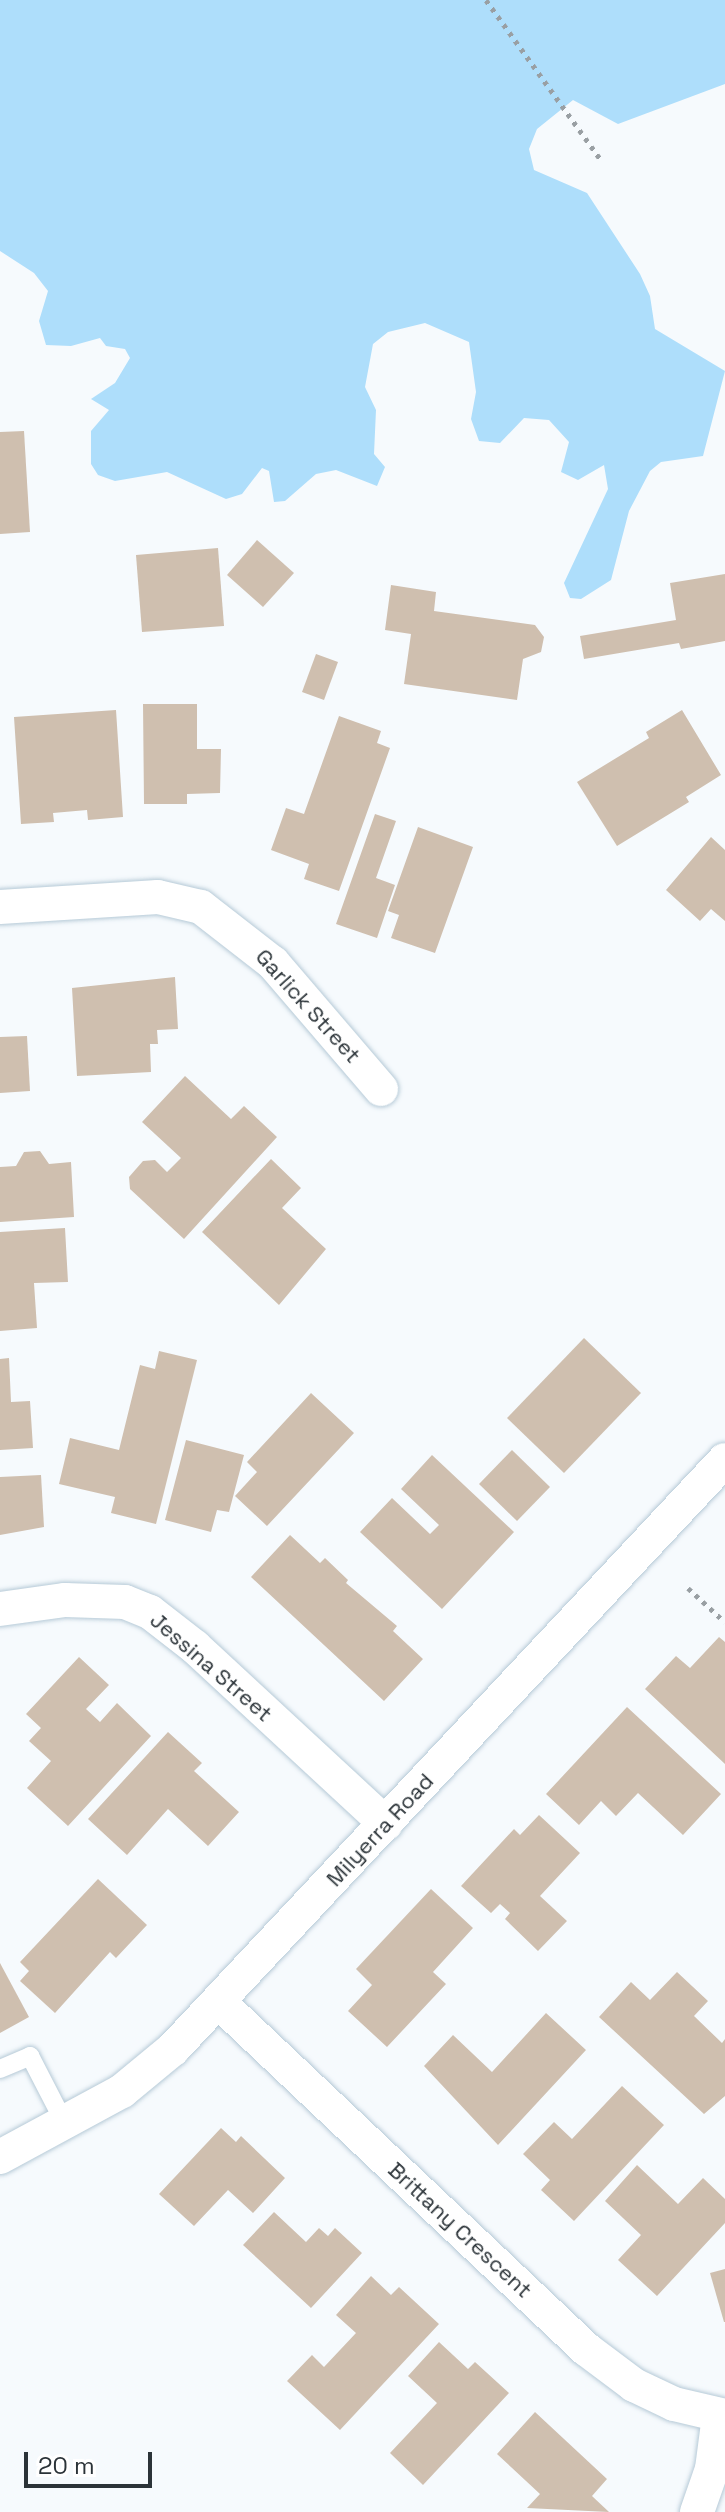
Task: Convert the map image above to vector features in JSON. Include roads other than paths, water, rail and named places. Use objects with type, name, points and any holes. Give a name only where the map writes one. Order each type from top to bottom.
[{"type":"street","name":"Garlick Street","points":[[0,907],[158,897],[201,907],[273,963],[381,1089]]},
{"type":"street","name":"Milyerra Road","points":[[0,2157],[122,2091],[220,2003],[725,1460]]},
{"type":"street","name":"Jessina Street","points":[[0,1609],[65,1600],[125,1602],[150,1612],[195,1647],[386,1824]]},
{"type":"street","name":"Brittany Crescent","points":[[220,2003],[586,2349],[634,2385],[722,2416]]},
{"type":"street","points":[[697,2512],[712,2469],[722,2416]]},
{"type":"lane","points":[[0,2069],[30,2056],[64,2122]]}]
